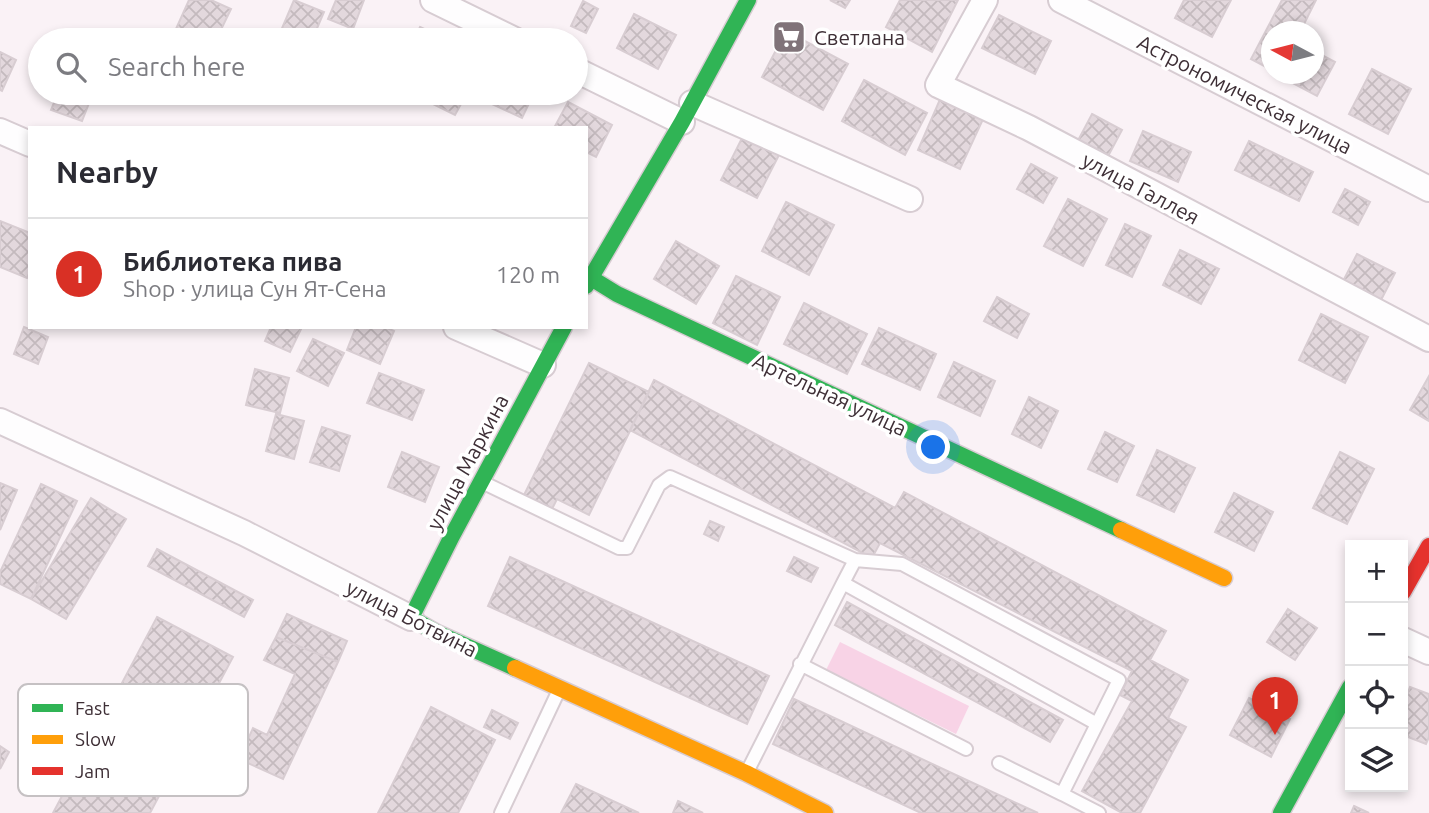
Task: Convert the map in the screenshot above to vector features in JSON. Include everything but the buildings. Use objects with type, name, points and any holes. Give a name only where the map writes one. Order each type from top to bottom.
[{"type":"street","points":[[433,0],[490,28]]},
{"type":"street","points":[[588,282],[687,113],[748,0]]},
{"type":"street","name":"улица Галлея","points":[[985,0],[938,85],[1029,128],[1429,339]]},
{"type":"street","name":"Астрономическая улица","points":[[1060,0],[1429,189]]},
{"type":"street","points":[[588,75],[909,199]]},
{"type":"street","points":[[0,131],[28,143]]},
{"type":"street","name":"Артельная улица","points":[[588,282],[1224,578]]},
{"type":"street","points":[[461,329],[543,365]]},
{"type":"street","name":"улица Маркина","points":[[411,618],[480,482],[563,329]]},
{"type":"street","name":"улица Ботвина","points":[[0,421],[244,533],[437,633],[746,773],[825,813]]},
{"type":"street","points":[[1408,583],[1429,546]]},
{"type":"street","points":[[1408,642],[1429,652]]},
{"type":"street","points":[[1280,813],[1345,696]]},
{"type":"lane","points":[[480,482],[619,548],[627,548],[659,485],[670,477],[855,560],[902,565],[1119,680],[1062,794]]},
{"type":"lane","points":[[746,773],[855,560]]},
{"type":"lane","points":[[843,583],[1097,724]]},
{"type":"lane","points":[[800,664],[966,749]]},
{"type":"lane","points":[[501,813],[560,688]]},
{"type":"lane","points":[[999,763],[1099,813]]},
{"type":"shaded area","points":[[840,642],[969,706],[956,734],[826,670]]},
{"type":"traffic: fast","points":[[588,283],[682,122],[748,0]]},
{"type":"traffic: fast","points":[[591,278],[617,294],[1121,530]]},
{"type":"traffic: fast","points":[[515,668],[437,633],[411,618],[563,329]]},
{"type":"traffic: fast","points":[[1281,813],[1345,696]]},
{"type":"traffic: slow","points":[[1121,530],[1224,578]]},
{"type":"traffic: slow","points":[[515,668],[746,773],[825,813]]},
{"type":"traffic: jam","points":[[1408,583],[1429,546]]},
{"type":"place","name":"Светлана","points":[[789,37]]},
{"type":"place","name":"Библиотека пива","points":[[1275,735]]}]
